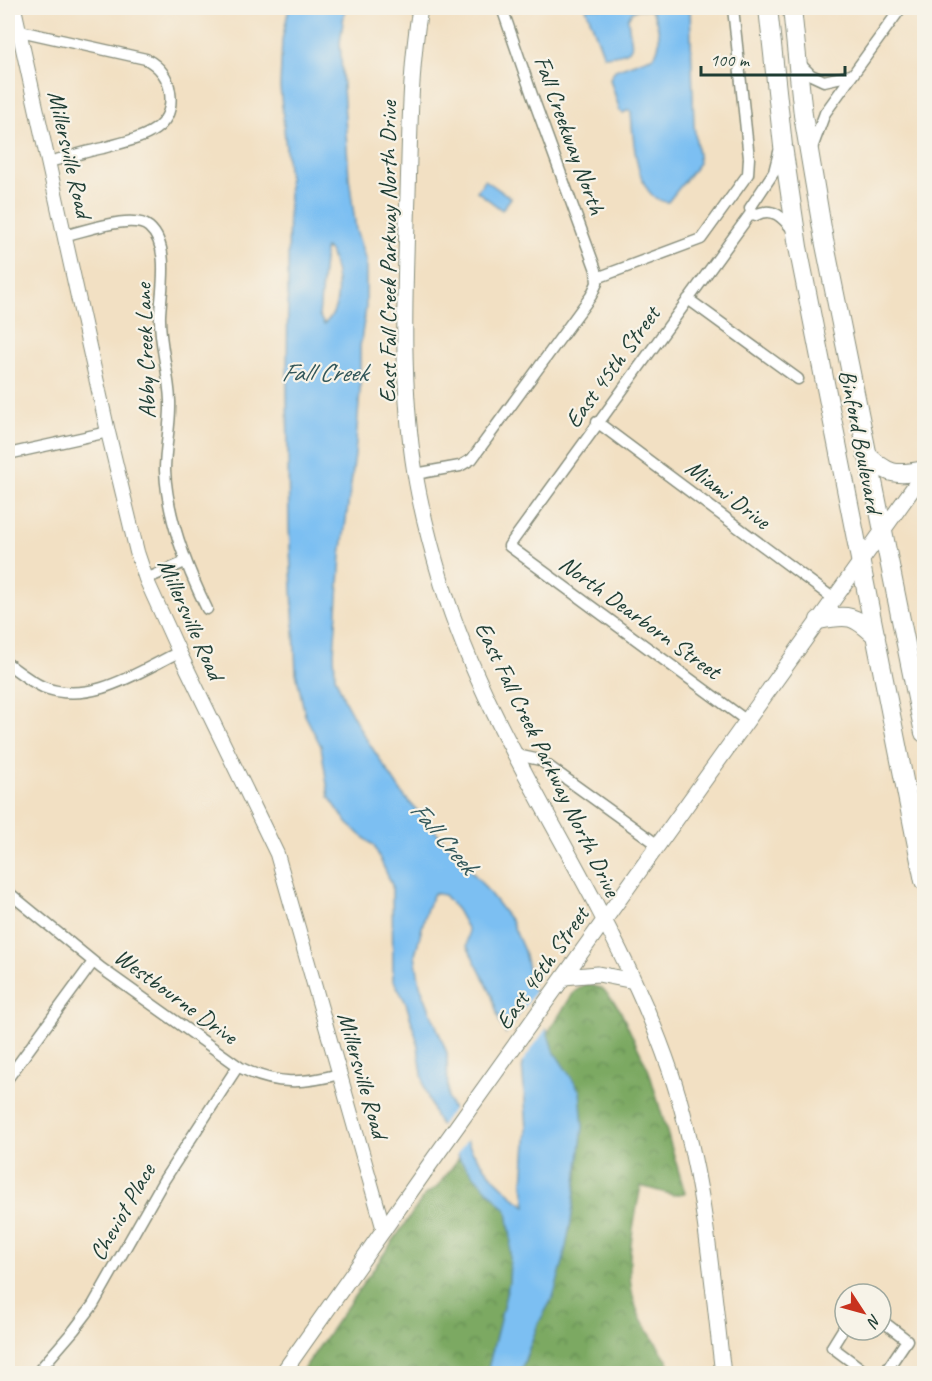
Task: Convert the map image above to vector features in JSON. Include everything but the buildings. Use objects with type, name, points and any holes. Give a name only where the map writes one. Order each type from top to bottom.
[{"type":"main road","name":"East Fall Creek Parkway North Drive","points":[[420,8],[411,88],[405,294],[407,391],[415,474],[432,551],[451,611],[475,669],[517,755],[604,920],[658,1037],[686,1125],[703,1211],[723,1374]]},
{"type":"main road","name":"Binford Boulevard","points":[[768,8],[782,139],[796,233],[924,881]]},
{"type":"main road","name":"Binford Boulevard","points":[[792,8],[796,60],[809,158],[866,454],[924,733]]},
{"type":"main road","points":[[866,454],[892,474],[924,472]]},
{"type":"main road","name":"East 46th Street","points":[[282,1374],[924,472]]},
{"type":"main road","points":[[819,620],[839,615],[850,616],[876,636]]},
{"type":"main road","points":[[559,983],[598,974],[634,981]]},
{"type":"street","name":"Millersville Road","points":[[15,8],[134,541],[146,579],[179,652],[277,854],[384,1230]]},
{"type":"street","name":"Fall Creekway North","points":[[502,8],[597,278]]},
{"type":"street","points":[[415,474],[460,466],[472,459],[591,296],[596,288],[597,278],[701,239],[748,174],[749,158],[733,8]]},
{"type":"street","points":[[809,158],[823,117],[901,8]]},
{"type":"street","points":[[20,31],[146,59],[163,73],[170,90],[171,103],[167,116],[162,124],[148,135],[49,162]]},
{"type":"street","points":[[796,60],[811,75],[824,81],[851,75]]},
{"type":"street","name":"East 45th Street","points":[[508,546],[751,213],[750,208],[774,172],[782,139]]},
{"type":"street","points":[[751,213],[756,215],[766,211],[775,213],[796,233]]},
{"type":"street","name":"Abby Creek Lane","points":[[66,235],[135,221],[147,225],[157,238],[164,267],[160,329],[170,401],[166,478],[177,536],[207,609]]},
{"type":"street","points":[[688,299],[798,378]]},
{"type":"street","name":"Miami Drive","points":[[597,422],[834,599]]},
{"type":"street","points":[[8,454],[108,432]]},
{"type":"street","name":"North Dearborn Street","points":[[508,546],[747,721]]},
{"type":"street","points":[[146,579],[186,562]]},
{"type":"street","points":[[8,664],[44,687],[65,693],[83,693],[109,686],[179,652]]},
{"type":"street","points":[[517,755],[540,759],[658,845]]},
{"type":"street","name":"Westbourne Drive","points":[[8,892],[93,962],[238,1066],[261,1077],[283,1082],[309,1082],[339,1074]]},
{"type":"street","points":[[8,1078],[93,962]]},
{"type":"street","name":"Cheviot Place","points":[[36,1374],[93,1305],[164,1180],[238,1066]]},
{"type":"street","points":[[884,1374],[907,1340],[893,1329]]},
{"type":"street","points":[[835,1342],[832,1347],[868,1374]]},
{"type":"green space","points":[[586,984],[603,989],[619,1008],[649,1071],[685,1193],[673,1195],[641,1186],[630,1256],[632,1290],[636,1307],[643,1323],[670,1365],[672,1374],[520,1374],[538,1324],[553,1297],[571,1221],[579,1165],[563,1068],[547,1034],[574,992]]},
{"type":"green space","points":[[459,1158],[507,1210],[511,1238],[509,1283],[487,1373],[300,1374],[425,1195],[437,1187]]},
{"type":"water","name":"Fall Creek","points":[[289,8],[345,8],[340,43],[349,177],[356,230],[366,261],[366,308],[360,347],[360,391],[355,455],[341,556],[334,653],[335,676],[345,701],[363,734],[404,796],[480,881],[511,921],[524,951],[531,982],[553,1050],[580,1091],[583,1127],[571,1221],[563,1262],[553,1297],[538,1324],[520,1373],[487,1373],[509,1283],[511,1238],[507,1211],[461,1161],[435,1116],[424,1087],[417,1040],[406,1003],[393,979],[392,885],[374,846],[348,824],[329,797],[321,746],[305,715],[296,672],[289,527],[287,385],[289,180],[280,87],[282,40]],"holes":[[[325,248],[330,251],[338,290],[336,306],[324,324],[319,316]],[[434,893],[444,895],[457,910],[468,930],[467,946],[491,993],[500,1023],[522,1064],[527,1128],[523,1185],[526,1206],[495,1179],[472,1151],[448,1099],[447,1053],[420,985],[415,955],[427,908]]]},
{"type":"water","points":[[586,8],[690,8],[694,125],[699,163],[668,202],[657,199],[642,179],[635,151],[631,112],[629,110],[623,113],[620,111],[610,79],[615,70],[654,56],[659,40],[654,15],[651,10],[638,9],[632,12],[628,18],[631,41],[629,50],[617,55],[604,56]]},
{"type":"water","points":[[485,180],[511,198],[502,210],[477,191]]},
{"type":"pier","points":[[536,990],[548,1026],[519,1067],[504,1037]]},
{"type":"pier","points":[[455,1106],[469,1137],[455,1157],[439,1129]]}]
